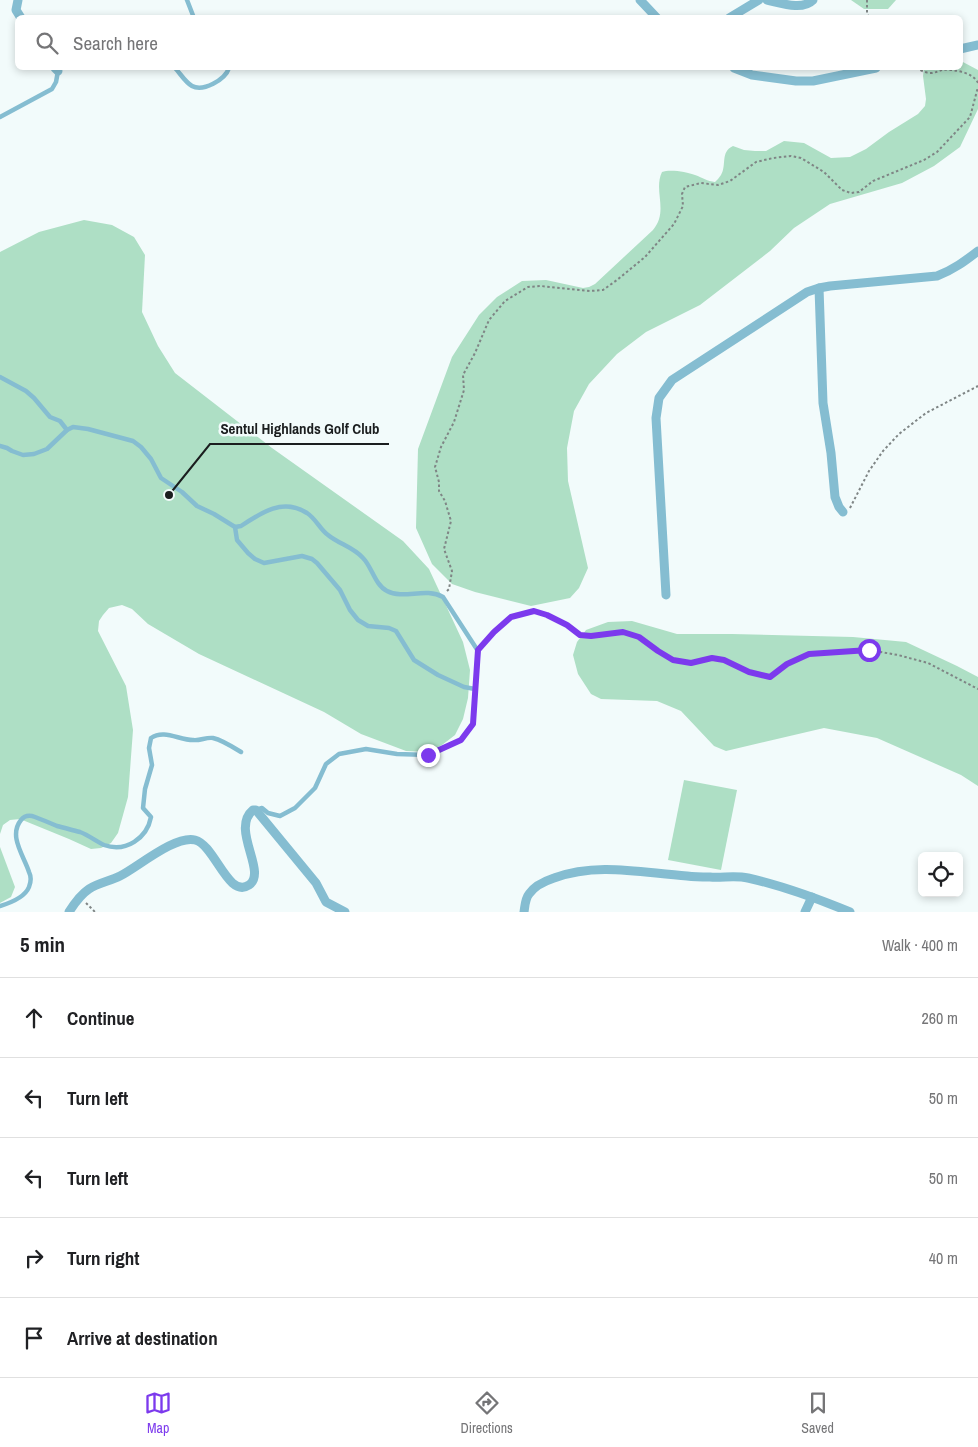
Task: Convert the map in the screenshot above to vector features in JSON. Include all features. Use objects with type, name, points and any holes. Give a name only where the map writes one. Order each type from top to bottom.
[{"type":"street","points":[[18,0],[16,10],[19,15]]},
{"type":"street","points":[[640,0],[654,15]]},
{"type":"street","points":[[734,15],[759,0]]},
{"type":"street","points":[[767,0],[798,6],[809,4],[813,0]]},
{"type":"street","points":[[963,48],[978,46]]},
{"type":"street","points":[[739,70],[752,75],[796,81],[812,81],[866,70]]},
{"type":"street","points":[[666,595],[656,418],[659,398],[672,380],[807,292],[819,288],[937,276],[949,272],[978,251]]},
{"type":"street","points":[[819,288],[823,403],[831,453],[835,497],[842,512]]},
{"type":"street","points":[[68,912],[79,897],[88,890],[118,877],[172,844],[190,839],[200,842],[211,852],[233,884],[239,887],[247,886],[251,882],[254,873],[245,823],[246,818],[251,812],[256,810],[316,883],[326,902],[345,912]]},
{"type":"street","points":[[524,912],[526,900],[530,892],[537,886],[563,875],[592,869],[706,877],[735,876],[775,885],[850,912]]},
{"type":"street","points":[[805,912],[812,897]]},
{"type":"lane","points":[[187,0],[193,15]]},
{"type":"lane","points":[[0,118],[52,89],[56,82],[56,70]]},
{"type":"lane","points":[[177,70],[190,85],[197,88],[221,78],[228,70]]},
{"type":"lane","points":[[0,377],[26,391],[50,417],[60,421],[67,430]]},
{"type":"lane","points":[[0,446],[24,455],[34,454],[48,449],[67,430],[73,427],[133,441],[146,453],[161,478],[182,492],[197,506],[214,514],[235,528],[237,540],[255,559],[264,563],[302,556],[312,559],[340,590],[350,610],[358,620],[368,626],[389,628],[396,631],[414,660],[438,675],[464,687],[475,689]]},
{"type":"lane","points":[[235,528],[277,507],[293,507],[308,513],[329,536],[364,558],[378,582],[389,592],[398,594],[429,593],[443,597],[478,650],[473,724],[461,740],[428,755],[366,750],[340,754],[326,764],[315,788],[295,808],[280,816],[268,813],[262,808],[256,810]]},
{"type":"lane","points":[[0,906],[18,898],[29,888],[30,872],[18,847],[16,828],[24,817],[32,816],[85,834],[107,846],[126,846],[142,836],[150,823],[151,817],[143,808],[143,803],[152,765],[149,748],[151,738],[159,734],[191,740],[214,738],[241,752]]},
{"type":"path","points":[[867,0],[868,15]]},
{"type":"path","points":[[920,70],[932,73],[945,70],[966,73],[976,78],[978,83]]},
{"type":"path","points":[[443,597],[449,589],[452,571],[444,549],[451,521],[445,501],[438,491],[436,467],[441,448],[454,422],[464,390],[463,375],[490,320],[505,301],[528,287],[541,286],[590,291],[603,290],[645,257],[674,224],[683,206],[682,194],[685,187],[701,183],[718,185],[730,181],[756,162],[791,156],[801,158],[824,172],[842,190],[851,193],[859,192],[873,181],[924,160],[937,152],[970,117],[978,86]]},
{"type":"path","points":[[842,512],[848,510],[869,471],[883,451],[899,434],[926,413],[978,386]]},
{"type":"path","points":[[478,650],[511,617],[534,611],[567,625],[580,635],[591,636],[623,632],[639,637],[673,660],[691,663],[712,658],[724,660],[749,672],[770,677],[787,664],[809,654],[869,650],[898,654],[928,663],[978,689]]},
{"type":"path","points":[[79,897],[95,912]]},
{"type":"green space","points":[[851,0],[896,0],[888,9],[864,9]]},
{"type":"green space","points":[[963,62],[978,70],[978,109],[960,147],[934,166],[902,183],[830,204],[794,228],[770,251],[700,305],[646,332],[617,354],[589,384],[574,411],[567,448],[568,481],[588,568],[579,588],[570,598],[531,606],[475,592],[452,584],[432,564],[416,528],[418,449],[452,357],[479,315],[497,297],[522,281],[546,280],[583,288],[595,284],[653,230],[658,223],[661,208],[659,186],[662,172],[683,172],[715,182],[723,171],[726,152],[733,146],[744,150],[766,151],[784,141],[804,143],[831,158],[850,157],[866,149],[918,114],[925,106],[926,99],[924,70],[963,70]]},
{"type":"green space","points":[[84,220],[112,225],[134,237],[145,255],[142,312],[158,346],[175,373],[272,448],[403,541],[429,569],[463,642],[470,670],[468,698],[463,719],[455,735],[442,745],[428,752],[406,751],[361,734],[324,712],[199,654],[148,624],[132,609],[122,605],[109,608],[99,621],[98,631],[126,686],[133,730],[128,797],[118,833],[111,843],[101,848],[91,849],[20,819],[10,820],[3,825],[0,834],[0,252],[39,232]]},
{"type":"green space","points":[[632,621],[677,634],[853,637],[906,642],[957,666],[978,677],[978,786],[961,775],[877,738],[824,728],[726,751],[714,746],[681,711],[657,701],[601,699],[591,694],[578,674],[573,655],[577,642],[586,630],[608,622]]},
{"type":"green space","points":[[684,780],[737,790],[721,870],[668,860]]},
{"type":"green space","points":[[0,847],[15,887],[11,897],[0,903]]},
{"type":"place","name":"Sentul Highlands Golf Club","points":[[169,495]]},
{"type":"route","points":[[428,755],[461,740],[473,724],[478,650],[511,617],[534,611],[567,625],[580,635],[591,636],[623,632],[639,637],[673,660],[691,663],[712,658],[724,660],[749,672],[770,677],[787,664],[809,654],[869,650]]}]
